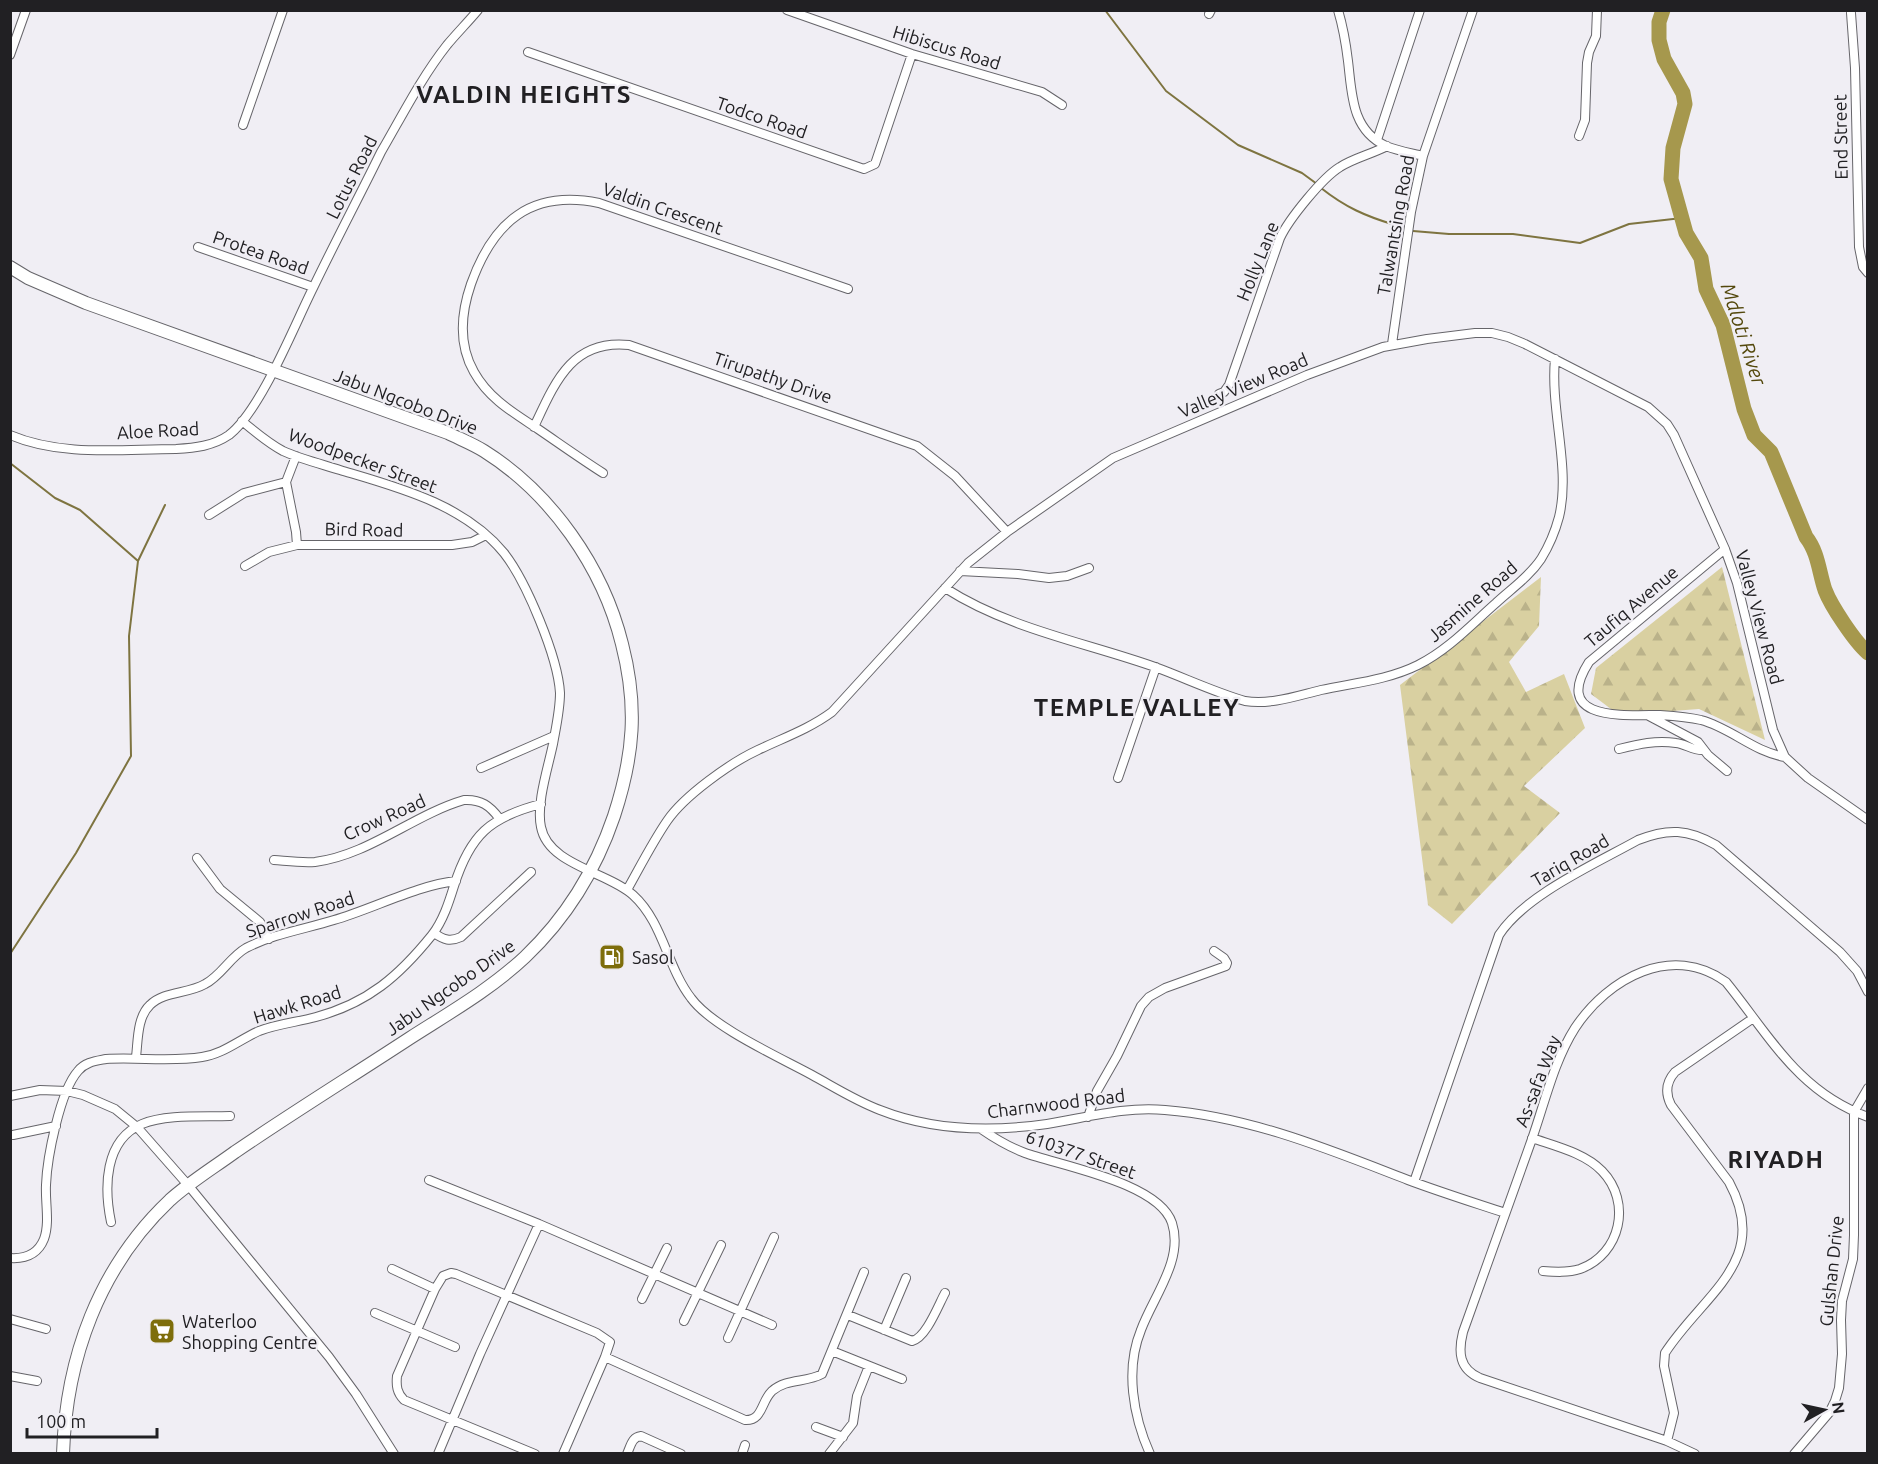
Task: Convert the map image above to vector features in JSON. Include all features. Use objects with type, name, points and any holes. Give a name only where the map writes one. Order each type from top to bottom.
[{"type":"main road","name":"Jabu Ngcobo Drive","points":[[10,267],[28,278],[76,298],[408,417],[448,433],[483,451],[511,471],[536,494],[556,516],[588,562],[607,599],[621,639],[632,690],[630,756],[611,826],[590,871],[564,915],[524,958],[503,976],[263,1133],[170,1200],[131,1245],[95,1306],[81,1341],[68,1393],[63,1454]]},
{"type":"street","points":[[10,55],[26,10]]},
{"type":"street","points":[[243,125],[283,10]]},
{"type":"street","name":"Lotus Road","points":[[273,370],[401,117],[427,73],[478,10]]},
{"type":"street","name":"Hibiscus Road","points":[[788,10],[912,54],[1042,92],[1062,105]]},
{"type":"street","points":[[1338,10],[1345,40],[1350,96],[1358,118],[1377,140],[1387,146],[1423,156]]},
{"type":"street","points":[[1377,140],[1420,10]]},
{"type":"street","name":"Talwantsing Road","points":[[1392,344],[1411,212],[1423,156],[1473,10]]},
{"type":"street","points":[[1579,136],[1585,120],[1587,63],[1597,32],[1597,10]]},
{"type":"street","name":"End Street","points":[[1851,13],[1860,260],[1868,273]]},
{"type":"street","name":"Todco Road","points":[[528,52],[864,169],[875,164],[912,54]]},
{"type":"street","name":"Holly Lane","points":[[1219,394],[1224,392],[1229,385],[1280,238],[1287,226],[1329,175],[1344,164],[1387,146]]},
{"type":"street","name":"Valdin Crescent","points":[[603,473],[498,402],[484,387],[468,361],[462,336],[468,293],[486,248],[508,222],[534,206],[570,199],[599,203],[848,289]]},
{"type":"street","name":"Protea Road","points":[[198,248],[313,287]]},
{"type":"street","name":"Valley View Road","points":[[627,890],[676,809],[740,760],[808,728],[832,712],[979,554],[1091,473],[1129,450],[1349,358],[1392,344],[1475,333],[1492,333],[1508,337],[1555,359],[1648,407],[1667,424],[1725,549],[1745,612],[1773,730],[1785,757]]},
{"type":"street","name":"Tirupathy Drive","points":[[534,427],[550,392],[571,363],[593,348],[606,345],[629,345],[917,446],[955,476],[1007,532]]},
{"type":"street","name":"Jasmine Road","points":[[945,588],[983,610],[1060,639],[1156,667],[1236,698],[1255,702],[1266,702],[1402,672],[1417,666],[1446,648],[1524,579],[1541,558],[1554,532],[1563,489],[1553,390],[1555,359]]},
{"type":"street","name":"Aloe Road","points":[[10,435],[37,445],[66,449],[176,449],[213,443],[229,434],[242,421],[273,370]]},
{"type":"street","name":"Woodpecker Street","points":[[242,421],[273,445],[296,456],[417,495],[453,512],[486,535],[504,554],[526,587],[560,688],[559,710],[541,804],[541,829],[547,843],[558,854],[590,871]]},
{"type":"street","points":[[296,456],[286,482],[297,545]]},
{"type":"street","points":[[209,515],[244,493],[286,482]]},
{"type":"street","name":"Bird Road","points":[[245,566],[268,552],[297,545],[452,545],[472,542],[486,535]]},
{"type":"street","name":"Taufiq Avenue","points":[[1725,549],[1589,662],[1579,687],[1580,695],[1587,707],[1609,715],[1684,717],[1711,723],[1768,753],[1785,757]]},
{"type":"street","points":[[960,572],[1007,573],[1049,578],[1067,576],[1089,568]]},
{"type":"street","points":[[1118,778],[1156,667]]},
{"type":"street","points":[[1648,715],[1698,742],[1727,771]]},
{"type":"street","points":[[481,768],[554,736]]},
{"type":"street","points":[[1619,749],[1652,742],[1677,743],[1704,750]]},
{"type":"street","points":[[1785,757],[1808,778],[1868,820]]},
{"type":"street","name":"Crow Road","points":[[274,860],[299,862],[331,858],[369,844],[464,800],[480,801],[499,818]]},
{"type":"street","name":"Hawk Road","points":[[10,1257],[22,1258],[33,1253],[44,1240],[47,1173],[56,1126],[67,1091],[77,1072],[93,1061],[136,1057],[187,1059],[208,1056],[260,1031],[313,1018],[351,1005],[388,982],[434,933],[446,911],[461,864],[472,845],[499,818],[541,804]]},
{"type":"street","name":"Tariq Road","points":[[1414,1182],[1499,935],[1508,921],[1521,908],[1543,894],[1638,840],[1651,835],[1681,831],[1699,836],[1716,845],[1840,952],[1857,971],[1868,992]]},
{"type":"street","points":[[197,858],[220,889],[260,922],[269,939]]},
{"type":"street","name":"Charnwood Road","points":[[590,871],[627,890],[641,903],[652,920],[682,985],[693,1002],[708,1015],[748,1041],[875,1108],[904,1119],[952,1129],[1044,1125],[1123,1111],[1160,1109],[1225,1118],[1302,1139],[1414,1182],[1505,1213]]},
{"type":"street","points":[[434,933],[449,940],[461,937],[531,872]]},
{"type":"street","name":"Sparrow Road","points":[[136,1057],[142,1019],[150,1004],[165,996],[208,983],[238,953],[269,939],[335,920],[431,886],[456,881]]},
{"type":"street","points":[[1088,1117],[1097,1091],[1141,1006],[1149,997],[1165,988],[1226,966],[1224,958],[1214,951]]},
{"type":"street","name":"As-safa Way","points":[[1668,1442],[1480,1378],[1468,1372],[1460,1352],[1463,1332],[1505,1213],[1560,1060],[1574,1030],[1603,995],[1628,978],[1669,965],[1687,965],[1703,969],[1726,982],[1779,1054],[1799,1074],[1854,1112],[1868,1117]]},
{"type":"street","points":[[1695,1454],[1668,1442],[1674,1413],[1664,1366],[1665,1353],[1735,1264],[1743,1240],[1744,1228],[1742,1210],[1733,1188],[1671,1105],[1667,1096],[1667,1086],[1670,1077],[1675,1072],[1752,1019]]},
{"type":"street","points":[[1854,1112],[1868,1088]]},
{"type":"street","points":[[10,1096],[40,1089],[67,1091],[115,1109],[137,1127],[188,1185],[328,1357],[356,1394],[394,1454]]},
{"type":"street","name":"Gulshan Drive","points":[[1794,1454],[1829,1413],[1839,1388],[1842,1354],[1840,1320],[1842,1301],[1853,1259],[1854,1112]]},
{"type":"street","points":[[111,1222],[107,1185],[111,1158],[119,1143],[137,1127],[156,1120],[230,1116]]},
{"type":"street","points":[[13,1135],[56,1126]]},
{"type":"street","name":"610377 Street","points":[[981,1128],[1024,1152],[1101,1176],[1148,1195],[1167,1213],[1173,1229],[1173,1255],[1140,1330],[1133,1368],[1135,1407],[1139,1426],[1150,1454]]},
{"type":"street","points":[[1532,1138],[1582,1157],[1598,1166],[1614,1187],[1620,1211],[1616,1234],[1605,1250],[1592,1262],[1572,1271],[1543,1271]]},
{"type":"street","points":[[429,1180],[539,1224],[772,1324]]},
{"type":"street","points":[[438,1454],[539,1224]]},
{"type":"street","points":[[728,1338],[774,1237]]},
{"type":"street","points":[[684,1321],[721,1245]]},
{"type":"street","points":[[642,1299],[667,1248]]},
{"type":"street","points":[[392,1269],[435,1289]]},
{"type":"street","points":[[605,1357],[748,1420],[758,1417],[768,1395],[779,1386],[822,1374],[864,1272]]},
{"type":"street","points":[[535,1454],[404,1400],[397,1389],[397,1376],[435,1289],[443,1276],[451,1273],[607,1338],[610,1345],[562,1454]]},
{"type":"street","points":[[884,1330],[906,1278]]},
{"type":"street","points":[[848,1315],[912,1341],[917,1340],[945,1293]]},
{"type":"street","points":[[375,1313],[455,1347]]},
{"type":"street","points":[[10,1319],[46,1329]]},
{"type":"street","points":[[832,1351],[902,1379]]},
{"type":"street","points":[[829,1454],[853,1423],[857,1396],[869,1366]]},
{"type":"street","points":[[10,1376],[37,1381]]},
{"type":"street","points":[[816,1427],[843,1437]]},
{"type":"street","points":[[627,1454],[633,1440],[641,1436],[681,1454]]},
{"type":"green space","points":[[1722,567],[1765,740],[1699,709],[1619,715],[1591,694],[1596,668]]},
{"type":"green space","points":[[1541,577],[1539,626],[1509,662],[1526,692],[1564,674],[1585,728],[1524,786],[1560,813],[1452,924],[1428,905],[1400,685]]},
{"type":"waterway","points":[[1105,10],[1166,91],[1238,145],[1302,173],[1317,184]]},
{"type":"waterway","name":"Mdloti River","points":[[1663,10],[1659,22],[1659,40],[1664,59],[1683,93],[1685,104],[1673,148],[1671,179],[1686,233],[1701,258],[1706,289],[1723,325],[1744,409],[1754,435],[1771,452],[1813,549],[1828,597],[1850,632],[1868,653]]},
{"type":"waterway","points":[[1321,188],[1338,201],[1395,225]]},
{"type":"waterway","points":[[1413,231],[1449,234],[1513,234],[1580,243],[1629,224],[1682,218]]},
{"type":"waterway","points":[[10,463],[55,498],[80,510],[138,561]]},
{"type":"waterway","points":[[10,954],[76,853],[131,756],[129,636],[138,561],[165,505]]},
{"type":"place","name":"Sasol","points":[[612,957]]},
{"type":"place","name":"Waterloo Shopping Centre","points":[[162,1331]]},
{"type":"district","name":"VALDIN HEIGHTS","points":[[524,94]]},
{"type":"district","name":"TEMPLE VALLEY","points":[[1137,707]]},
{"type":"district","name":"RIYADH","points":[[1776,1159]]}]
